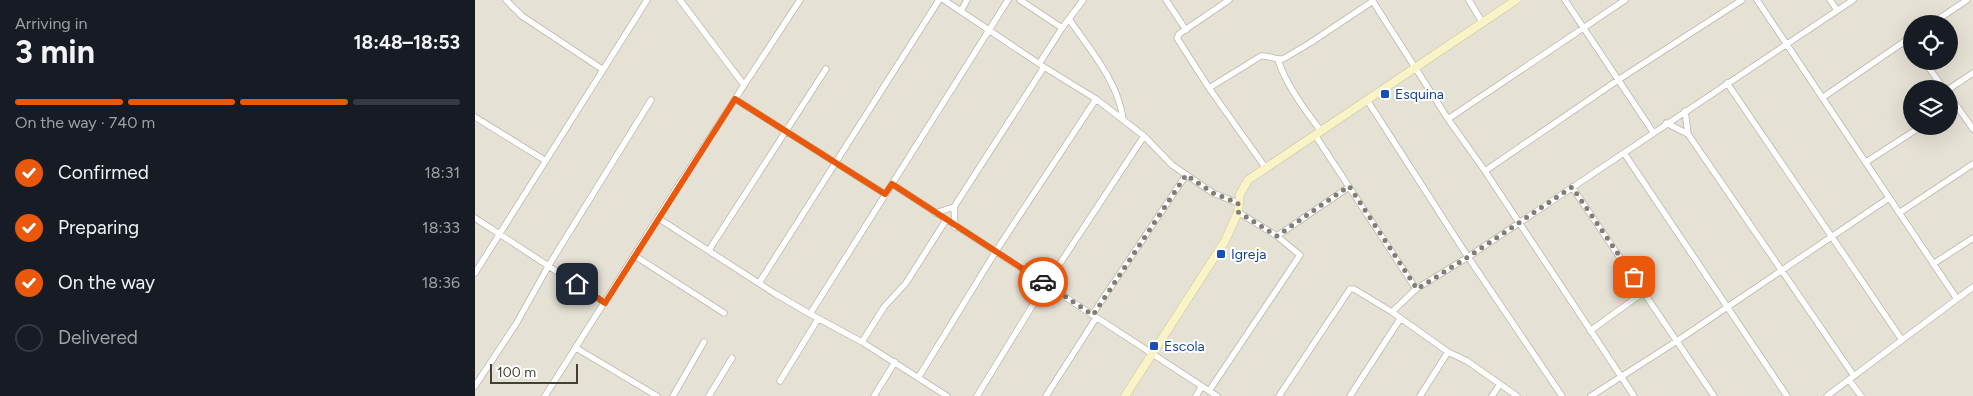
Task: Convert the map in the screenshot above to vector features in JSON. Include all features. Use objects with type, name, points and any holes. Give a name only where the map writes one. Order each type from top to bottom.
[{"type":"street","points":[[506,0],[521,16],[602,69]]},
{"type":"street","points":[[475,273],[647,0]]},
{"type":"street","points":[[680,0],[744,85]]},
{"type":"street","points":[[545,396],[800,0]]},
{"type":"street","points":[[759,283],[939,0]]},
{"type":"street","points":[[944,0],[1042,66],[1096,99],[1144,136],[1171,165],[1213,193],[1238,203]]},
{"type":"street","points":[[961,11],[967,0]]},
{"type":"street","points":[[810,314],[1008,0]]},
{"type":"street","points":[[1020,0],[1062,28]]},
{"type":"street","points":[[955,227],[954,207],[1042,66],[1062,28],[1083,0]]},
{"type":"street","points":[[1166,0],[1186,30]]},
{"type":"street","points":[[1229,0],[1177,38],[1209,88],[1265,167]]},
{"type":"street","points":[[1278,60],[1310,43],[1373,0],[1448,119],[1485,171],[1634,396]]},
{"type":"street","points":[[1469,0],[1482,22]]},
{"type":"street","points":[[1125,396],[1222,246],[1238,212],[1238,203],[1247,180],[1516,0]]},
{"type":"street","points":[[1565,0],[1653,132]]},
{"type":"street","points":[[1448,119],[1625,0]]},
{"type":"street","points":[[1485,171],[1618,80],[1742,0]]},
{"type":"street","points":[[1757,0],[1957,299]]},
{"type":"street","points":[[1830,0],[1837,10]]},
{"type":"street","points":[[1392,312],[1417,289],[1468,257],[1666,123],[1853,0]]},
{"type":"street","points":[[1944,15],[1967,0]]},
{"type":"street","points":[[1069,19],[1113,84],[1123,119]]},
{"type":"street","points":[[1822,98],[1903,45]]},
{"type":"street","points":[[1209,88],[1261,56],[1265,55],[1278,60],[1287,81],[1349,186],[1417,289]]},
{"type":"street","points":[[709,250],[826,69]]},
{"type":"street","points":[[1958,83],[1973,73]]},
{"type":"street","points":[[1727,83],[1902,340]]},
{"type":"street","points":[[735,99],[885,194]]},
{"type":"street","points":[[918,378],[997,251],[1096,99]]},
{"type":"street","points":[[475,386],[516,324],[549,265],[651,100]]},
{"type":"street","points":[[1367,100],[1468,257],[1562,396]]},
{"type":"street","points":[[1958,108],[1973,129]]},
{"type":"street","points":[[1685,111],[1688,134],[1851,378],[1861,396]]},
{"type":"street","points":[[475,117],[546,161]]},
{"type":"street","points":[[1666,123],[1688,134]]},
{"type":"street","points":[[1866,162],[1908,135]]},
{"type":"street","points":[[977,396],[1047,284],[1144,136]]},
{"type":"street","points":[[1624,153],[1787,396]]},
{"type":"street","points":[[1899,213],[1973,164]]},
{"type":"street","points":[[1046,396],[1094,316],[1186,175]]},
{"type":"street","points":[[892,184],[955,227],[997,251],[1217,396]]},
{"type":"street","points":[[1277,236],[1349,186]]},
{"type":"street","points":[[1572,187],[1714,396]]},
{"type":"street","points":[[1591,396],[1677,341],[1889,198]]},
{"type":"street","points":[[935,213],[954,207]]},
{"type":"street","points":[[1209,391],[1301,255],[1277,236],[1238,212]]},
{"type":"street","points":[[475,218],[605,303]]},
{"type":"street","points":[[658,218],[759,283],[818,319],[862,342],[947,396]]},
{"type":"street","points":[[862,342],[883,307],[906,283],[946,220]]},
{"type":"street","points":[[1933,264],[1973,238]]},
{"type":"street","points":[[635,256],[724,313]]},
{"type":"street","points":[[1827,396],[1973,288]]},
{"type":"street","points":[[1279,396],[1350,289],[1354,289],[1392,312],[1448,352],[1467,361],[1517,396]]},
{"type":"street","points":[[1590,331],[1644,292]]},
{"type":"street","points":[[780,381],[818,319]]},
{"type":"street","points":[[1350,396],[1400,319]]},
{"type":"street","points":[[673,396],[704,342]]},
{"type":"street","points":[[576,348],[657,396]]},
{"type":"street","points":[[1420,396],[1448,352]]},
{"type":"street","points":[[709,396],[731,358]]},
{"type":"street","points":[[874,396],[895,362]]},
{"type":"street","points":[[1492,396],[1499,384]]},
{"type":"street","points":[[1196,396],[1202,386]]},
{"type":"shaded area","points":[[475,0],[1973,0],[1973,396],[475,396]]},
{"type":"way so far","points":[[1043,282],[1093,315],[1186,175],[1213,193],[1238,203],[1238,212],[1277,236],[1349,186],[1417,289],[1572,187],[1634,277]]},
{"type":"place","name":"Esquina","points":[[1385,94]]},
{"type":"place","name":"Igreja","points":[[1221,254]]},
{"type":"place","name":"Escola","points":[[1154,346]]},
{"type":"route","points":[[577,284],[605,303],[735,99],[885,194],[892,184],[955,227],[997,251],[1043,282]]}]
